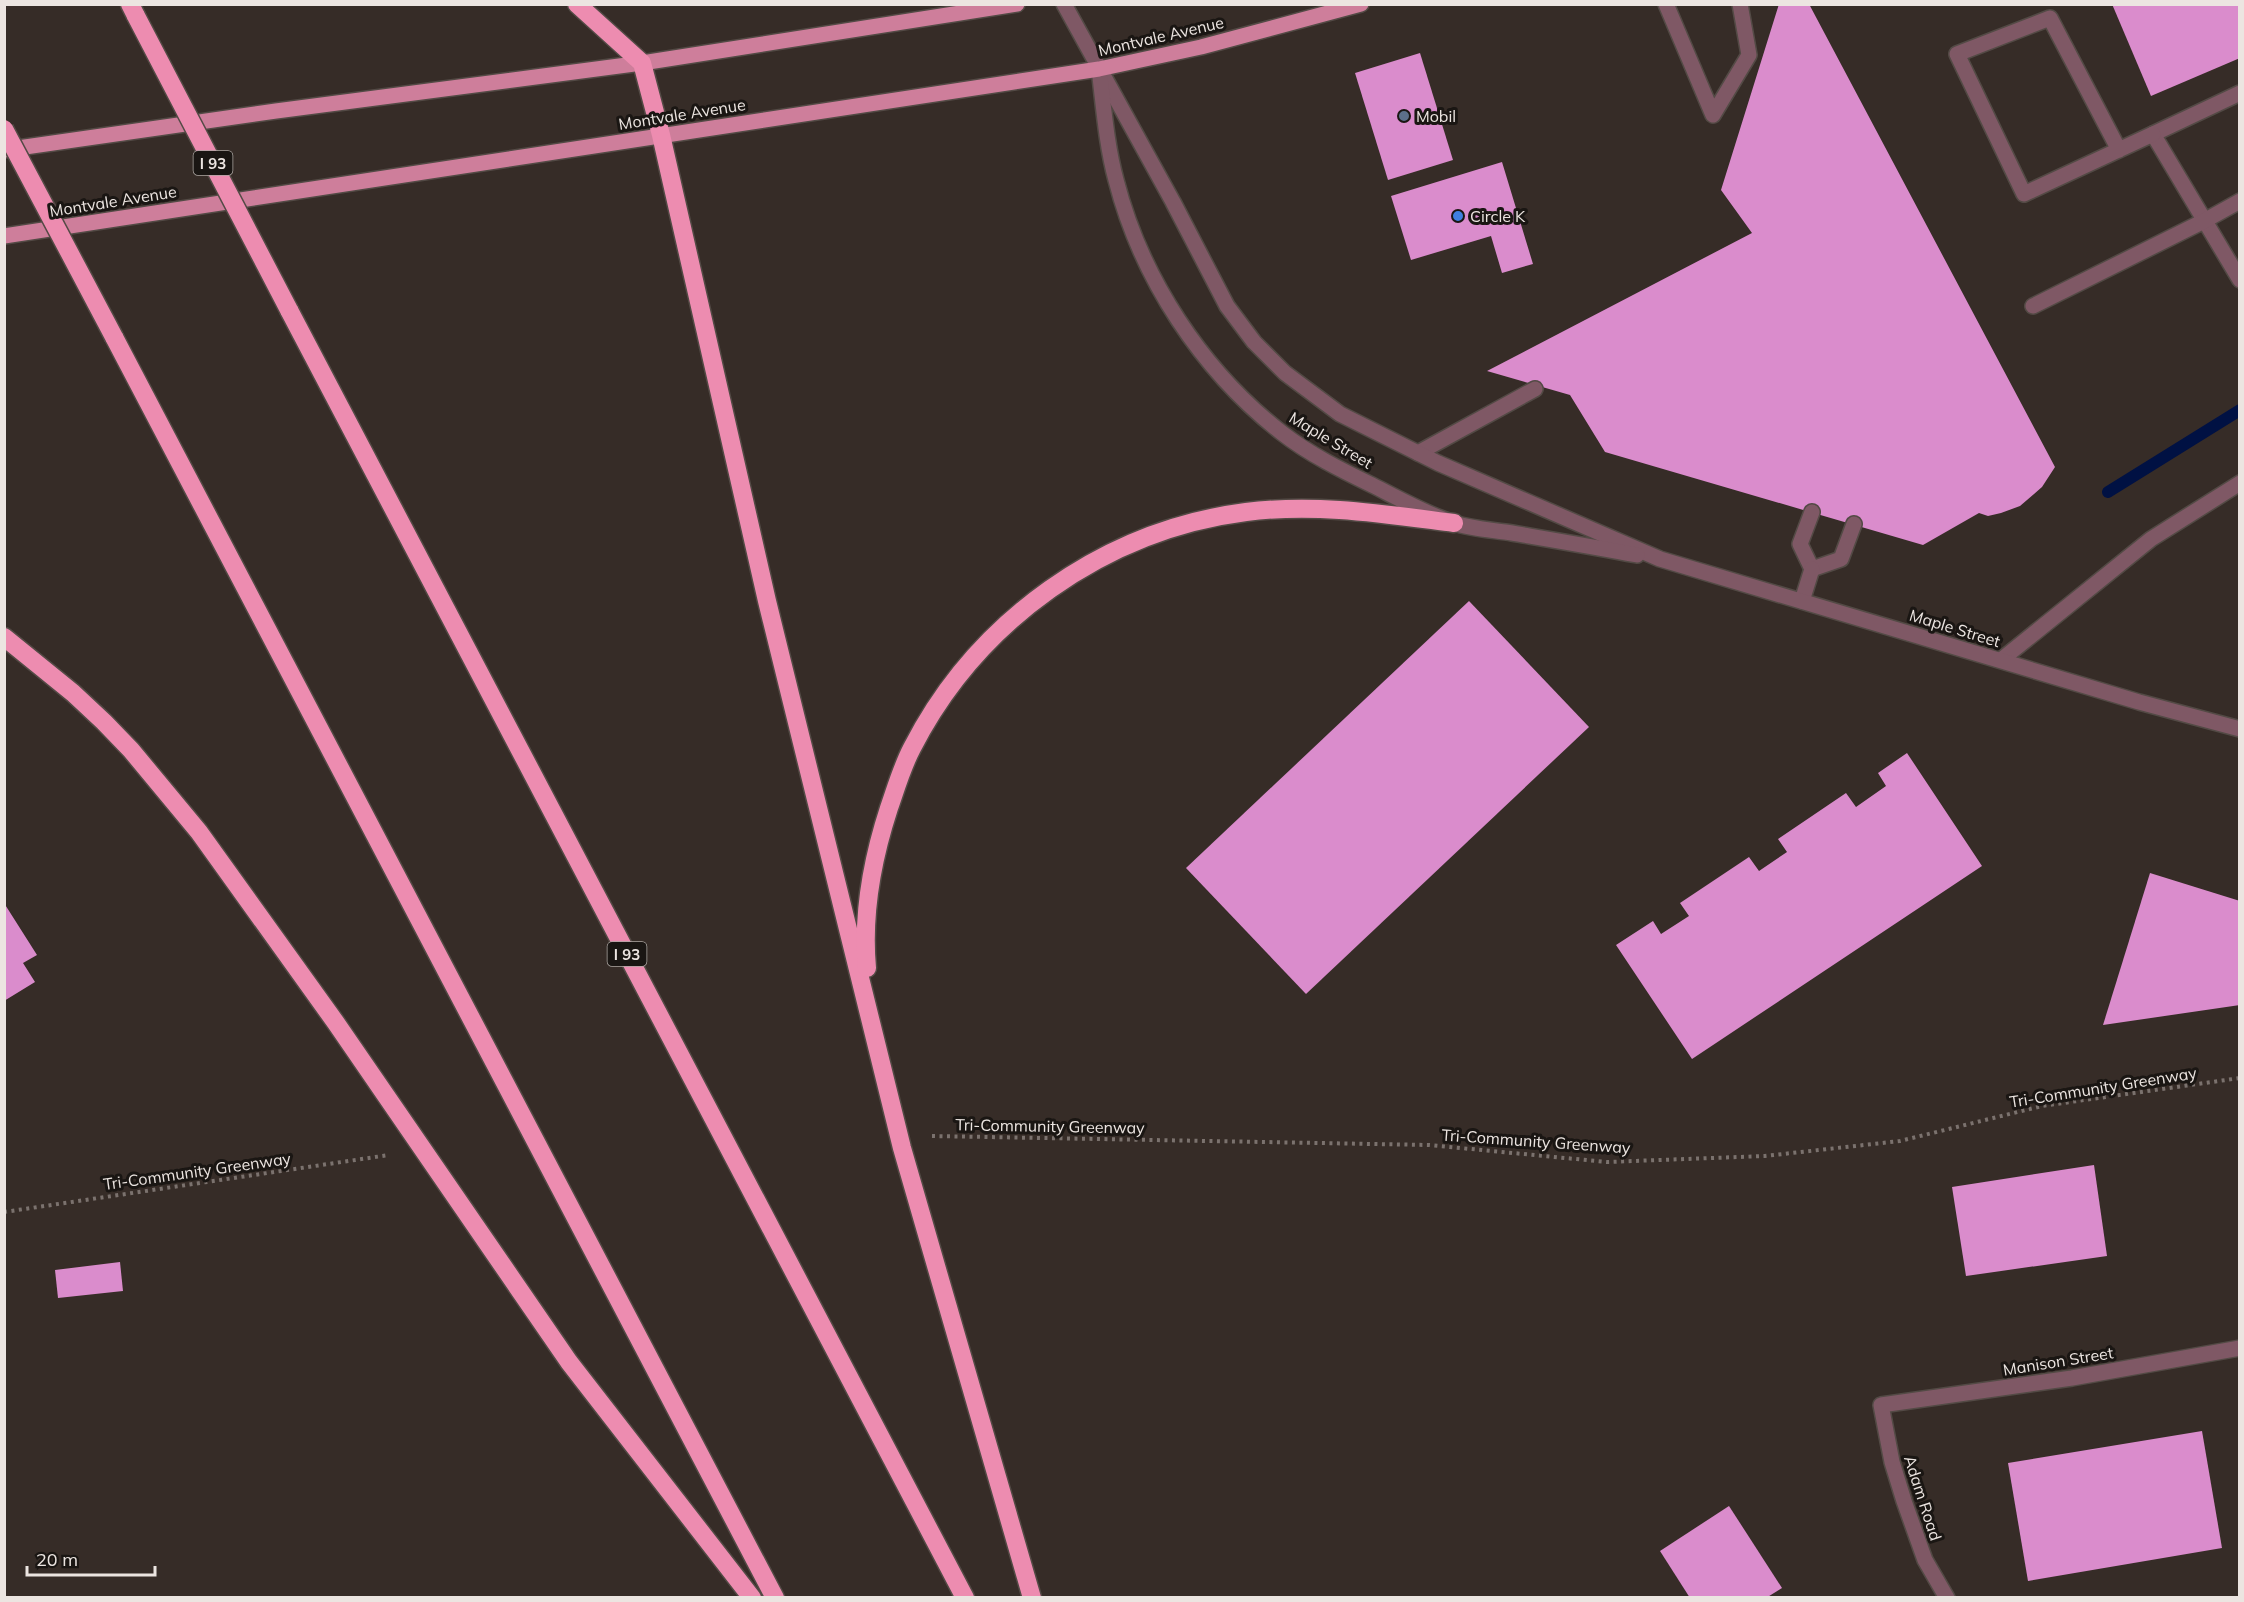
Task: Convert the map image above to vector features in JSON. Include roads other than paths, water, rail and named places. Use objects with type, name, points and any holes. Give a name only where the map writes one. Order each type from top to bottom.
[{"type":"highway","points":[[577,4],[642,63],[767,601],[902,1148],[1032,1598]]},
{"type":"highway","name":"I 93","points":[[133,10],[964,1598]]},
{"type":"highway","points":[[4,129],[775,1598]]},
{"type":"highway","points":[[879,1050],[868,985],[865,931],[872,868],[885,820],[911,750],[933,710],[959,675],[1005,625],[1048,590],[1084,565],[1127,544],[1206,519],[1245,512],[1300,507],[1382,513],[1454,523]]},
{"type":"highway","points":[[4,637],[73,693],[104,722],[131,750],[199,832],[330,1014],[569,1362],[752,1598]]},
{"type":"main road","points":[[4,150],[276,111],[642,63],[1017,4]]},
{"type":"main road","name":"Montvale Avenue","points":[[4,236],[1099,69],[1201,47],[1361,4]]},
{"type":"street","name":"Maple Street","points":[[1064,4],[1173,202],[1227,306],[1254,342],[1285,373],[1340,414],[1418,453],[1660,559]]},
{"type":"street","points":[[1666,4],[1713,115],[1749,55],[1740,4]]},
{"type":"street","points":[[2119,150],[2050,18],[1957,54],[2024,194],[2119,150],[2240,93]]},
{"type":"street","name":"Maple Street","points":[[1099,69],[1110,153],[1122,201],[1159,286],[1215,369],[1253,410],[1316,456],[1454,523],[1660,559],[2146,704],[2240,729]]},
{"type":"street","points":[[2153,134],[2240,280]]},
{"type":"street","points":[[2032,306],[2240,201]]},
{"type":"street","points":[[1418,453],[1535,389]]},
{"type":"street","points":[[2001,660],[2151,539],[2240,483]]},
{"type":"street","points":[[1802,601],[1812,568],[1800,544],[1812,512]]},
{"type":"street","points":[[1812,568],[1841,559],[1854,524]]},
{"type":"street","name":"Manison Street","points":[[1881,1405],[2072,1378],[2240,1348]]},
{"type":"street","name":"Adam Road","points":[[1881,1405],[1886,1437],[1904,1501],[1925,1560],[1947,1598]]},
{"type":"waterway","points":[[2108,492],[2240,410]]},
{"type":"place","name":"Mobil","points":[[1404,116]]},
{"type":"place","name":"Circle K","points":[[1458,216]]}]
